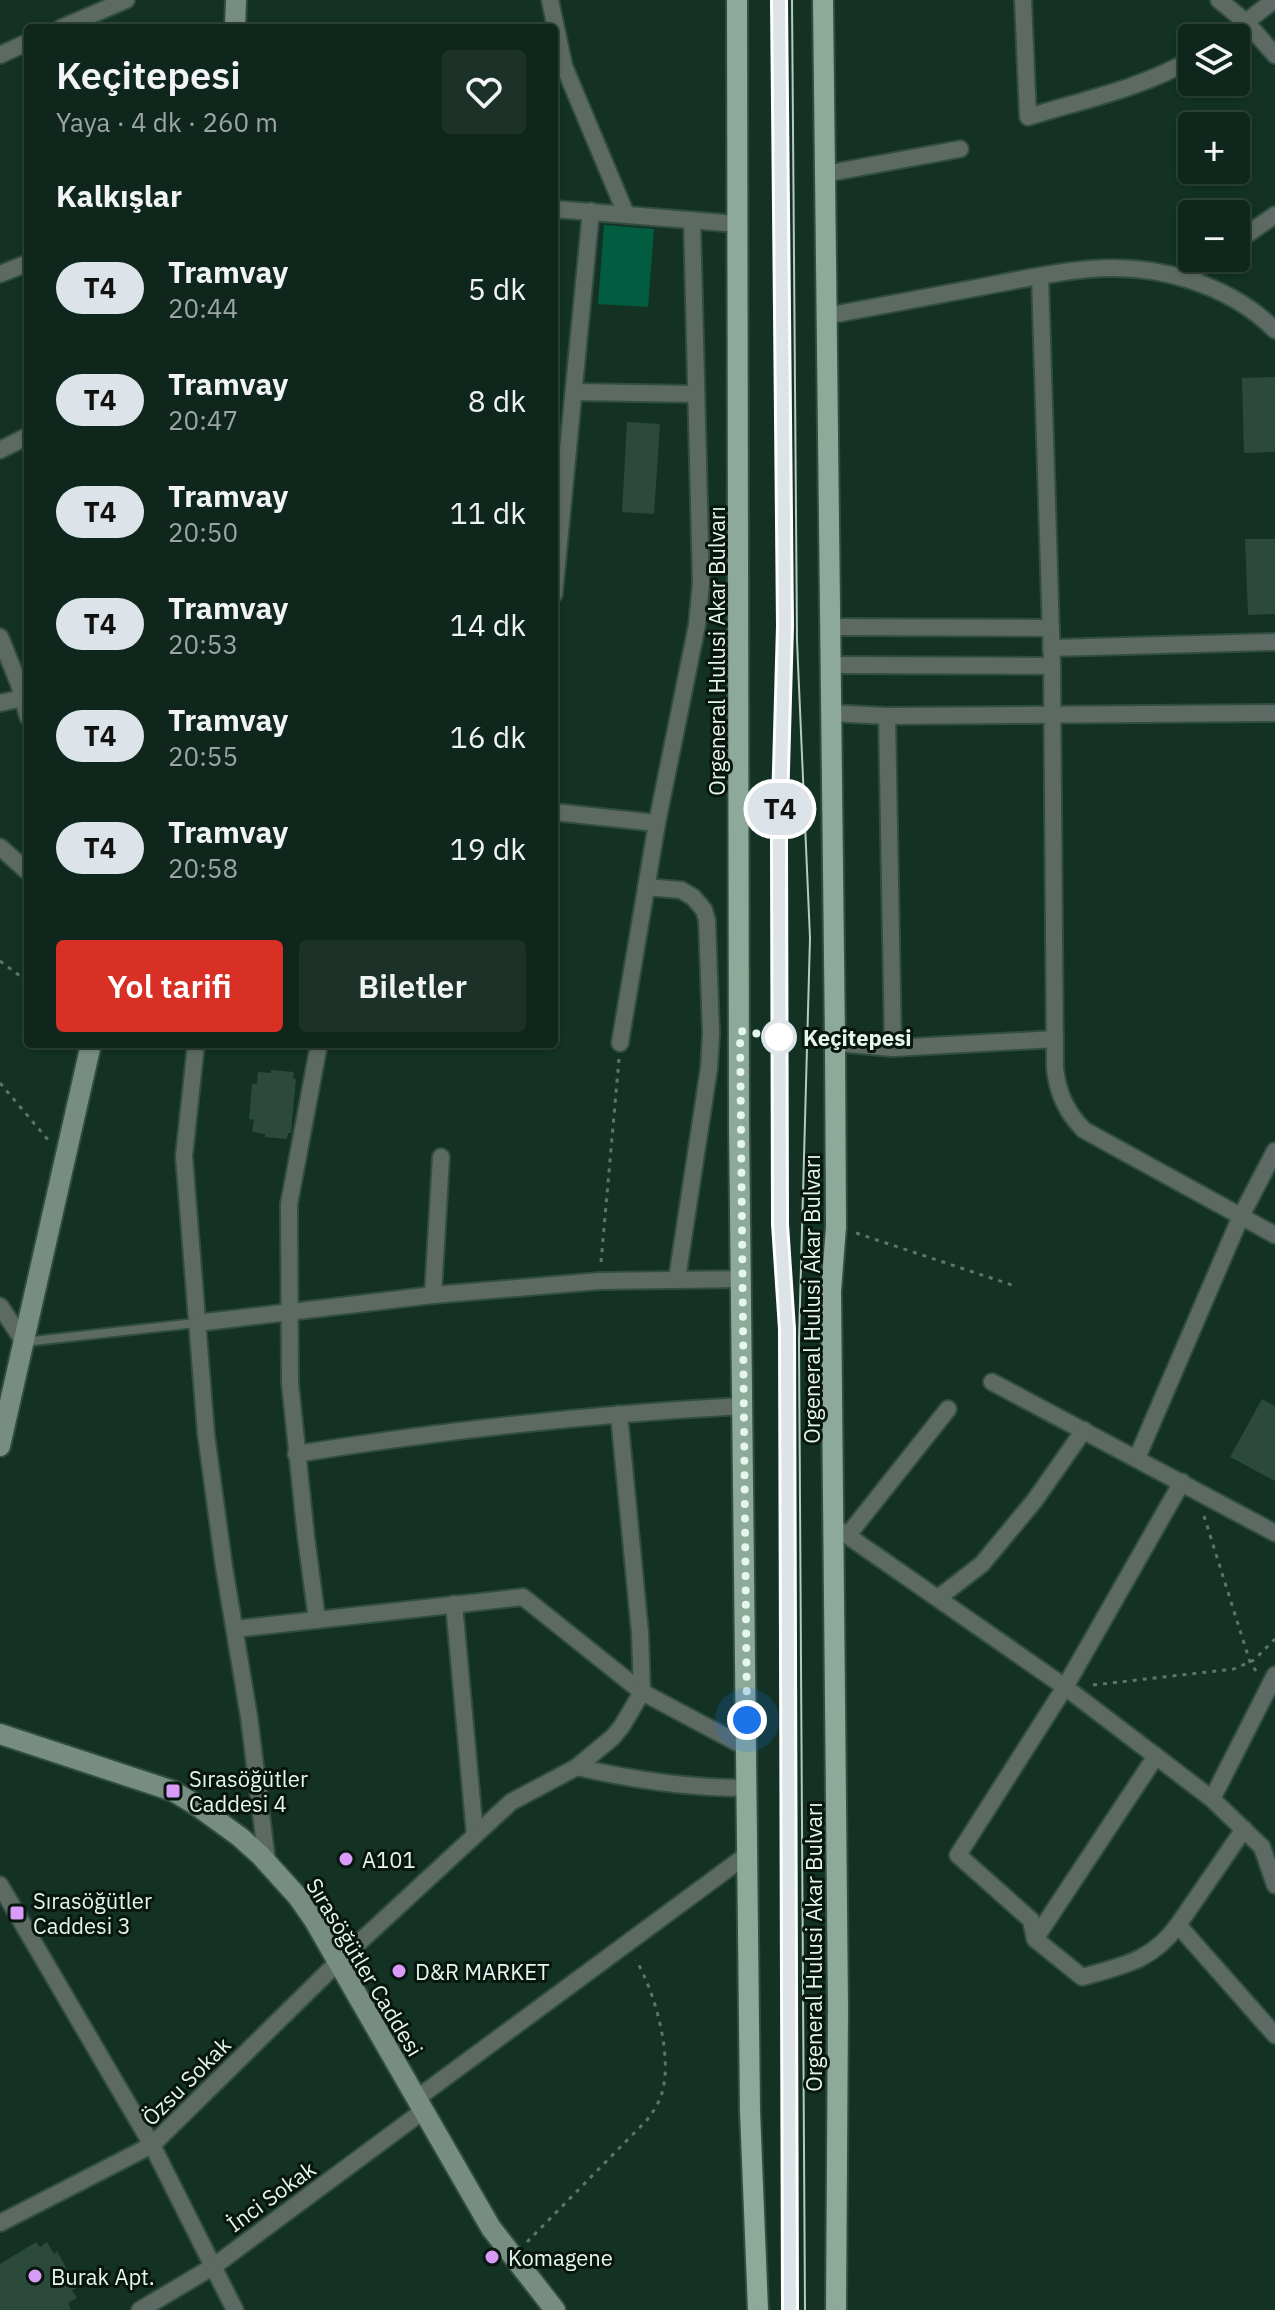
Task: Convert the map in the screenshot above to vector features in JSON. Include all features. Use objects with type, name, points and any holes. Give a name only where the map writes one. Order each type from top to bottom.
[{"type":"main road","name":"Orgeneral Hulusi Akar Bulvarı","points":[[737,0],[739,1124],[750,2111],[758,2310]]},
{"type":"main road","name":"Orgeneral Hulusi Akar Bulvarı","points":[[823,0],[835,1043],[836,1227],[831,1291],[841,1531],[838,2308]]},
{"type":"street","points":[[70,24],[126,0]]},
{"type":"street","points":[[235,24],[236,0]]},
{"type":"street","points":[[550,0],[555,24]]},
{"type":"street","points":[[1023,0],[1028,117],[1135,85],[1178,66]]},
{"type":"street","points":[[1219,0],[1246,22],[1275,55]]},
{"type":"street","points":[[1244,24],[1274,0]]},
{"type":"street","points":[[558,38],[564,66],[626,214]]},
{"type":"street","points":[[0,55],[24,44]]},
{"type":"street","points":[[824,174],[960,149]]},
{"type":"street","points":[[558,209],[738,224]]},
{"type":"street","points":[[558,554],[591,211]]},
{"type":"street","points":[[1250,232],[1275,215]]},
{"type":"street","points":[[620,1043],[657,823],[697,625],[701,583],[692,220]]},
{"type":"street","points":[[0,274],[24,265]]},
{"type":"street","points":[[826,316],[1040,276],[1091,268],[1114,268],[1184,278],[1227,296],[1272,323]]},
{"type":"street","points":[[1184,278],[1193,272]]},
{"type":"street","points":[[1040,276],[1052,666],[1055,1069],[1059,1092],[1069,1113],[1084,1130],[1275,1235]]},
{"type":"street","points":[[574,392],[695,394]]},
{"type":"street","points":[[0,450],[24,438]]},
{"type":"street","points":[[829,627],[1051,628]]},
{"type":"street","points":[[0,637],[24,702]]},
{"type":"street","points":[[1051,648],[1275,642]]},
{"type":"street","points":[[830,665],[1052,666]]},
{"type":"street","points":[[0,703],[23,698]]},
{"type":"street","points":[[830,713],[887,716],[1275,713]]},
{"type":"street","points":[[887,716],[893,1048]]},
{"type":"street","points":[[558,812],[657,823]]},
{"type":"street","points":[[0,847],[24,868]]},
{"type":"street","points":[[646,887],[687,893],[698,902],[707,920],[711,1033],[709,1068],[677,1279]]},
{"type":"street","points":[[835,1043],[893,1048],[1055,1039]]},
{"type":"street","points":[[0,1446],[90,1048]]},
{"type":"street","points":[[196,1048],[184,1156],[197,1323],[214,1500],[259,1789],[267,1862]]},
{"type":"street","points":[[317,1620],[290,1383],[289,1204],[318,1048]]},
{"type":"street","points":[[1137,1458],[1241,1216],[1275,1151]]},
{"type":"street","points":[[433,1295],[441,1157]]},
{"type":"street","points":[[197,1323],[433,1295],[600,1281],[742,1279]]},
{"type":"street","points":[[0,1306],[24,1342]]},
{"type":"street","points":[[992,1382],[1275,1533]]},
{"type":"street","points":[[296,1454],[497,1425],[743,1406]]},
{"type":"street","points":[[948,1409],[841,1531],[1065,1687],[1212,1799],[1262,1847],[1272,1861],[1275,1885]]},
{"type":"street","points":[[619,1414],[640,1633],[642,1692]]},
{"type":"street","points":[[938,1598],[982,1564],[1035,1500],[1084,1430]]},
{"type":"street","points":[[1189,1486],[958,1855],[1031,1920],[1035,1939],[1082,1977],[1135,1962],[1160,1947],[1244,1829]]},
{"type":"street","points":[[235,1629],[523,1597],[642,1692],[747,1748]]},
{"type":"street","points":[[454,1604],[475,1835]]},
{"type":"street","points":[[1212,1799],[1273,1684]]},
{"type":"street","name":"Özsu Sokak","points":[[0,2223],[152,2145],[338,1962],[511,1802],[577,1767],[613,1737],[642,1692]]},
{"type":"street","name":"Sırasöğütler Caddesi","points":[[0,1734],[173,1791],[219,1820],[267,1862],[314,1920],[491,2228],[555,2310]]},
{"type":"street","points":[[1035,1939],[1156,1756]]},
{"type":"street","points":[[577,1767],[651,1782],[747,1788]]},
{"type":"street","name":"İnci Sokak","points":[[140,2310],[214,2266],[625,1945],[748,1854]]},
{"type":"street","points":[[0,1885],[152,2145],[235,2310]]},
{"type":"street","points":[[1178,1925],[1275,2035]]},
{"type":"lane","points":[[24,1342],[197,1323]]},
{"type":"path","points":[[0,961],[24,979]]},
{"type":"path","points":[[600,1281],[620,1043]]},
{"type":"path","points":[[0,1083],[66,1158]]},
{"type":"path","points":[[836,1227],[1012,1285]]},
{"type":"path","points":[[1189,1486],[1250,1662]]},
{"type":"path","points":[[1065,1687],[1223,1672],[1250,1662],[1275,1639]]},
{"type":"path","points":[[513,2256],[647,2120],[663,2092],[666,2067],[658,2015],[647,1981],[625,1945]]},
{"type":"green space","points":[[604,225],[654,229],[648,307],[598,304]]},
{"type":"building","points":[[1275,377],[1275,452],[1244,453],[1242,378]]},
{"type":"building","points":[[627,422],[660,424],[654,514],[622,512]]},
{"type":"building","points":[[1245,539],[1275,539],[1275,614],[1248,615]]},
{"type":"building","points":[[271,1070],[294,1072],[293,1078],[296,1079],[291,1133],[288,1133],[287,1139],[252,1132],[254,1120],[249,1119],[252,1084],[257,1084],[258,1072],[271,1073]]},
{"type":"building","points":[[1262,1399],[1275,1406],[1275,1481],[1230,1457]]},
{"type":"building","name":"Burak Apt.","points":[[36,2242],[40,2247],[47,2242],[54,2254],[57,2251],[77,2288],[72,2290],[77,2298],[68,2303],[71,2310],[0,2310],[0,2264]]},
{"type":"tram line","points":[[779,0],[785,626],[779,841],[780,1224],[787,1329],[790,2310]]},
{"type":"tram line","name":"T4","points":[[779,0],[785,626],[779,841],[780,1224],[787,1329],[790,2310]]},
{"type":"tram line","points":[[792,0],[797,641],[810,938],[799,1340],[805,2310]]},
{"type":"place","name":"Keçitepesi","points":[[779,1037]]},
{"type":"place","name":"Sırasöğütler Caddesi 4","points":[[173,1791]]},
{"type":"place","name":"A101","points":[[346,1859]]},
{"type":"place","name":"Sırasöğütler Caddesi 3","points":[[17,1913]]},
{"type":"place","name":"D&R MARKET","points":[[399,1971]]},
{"type":"place","name":"Komagene","points":[[492,2257]]},
{"type":"place","name":"Burak Apt.","points":[[35,2276]]},
{"type":"route","points":[[747,1720],[740,1031],[779,1037]]}]
